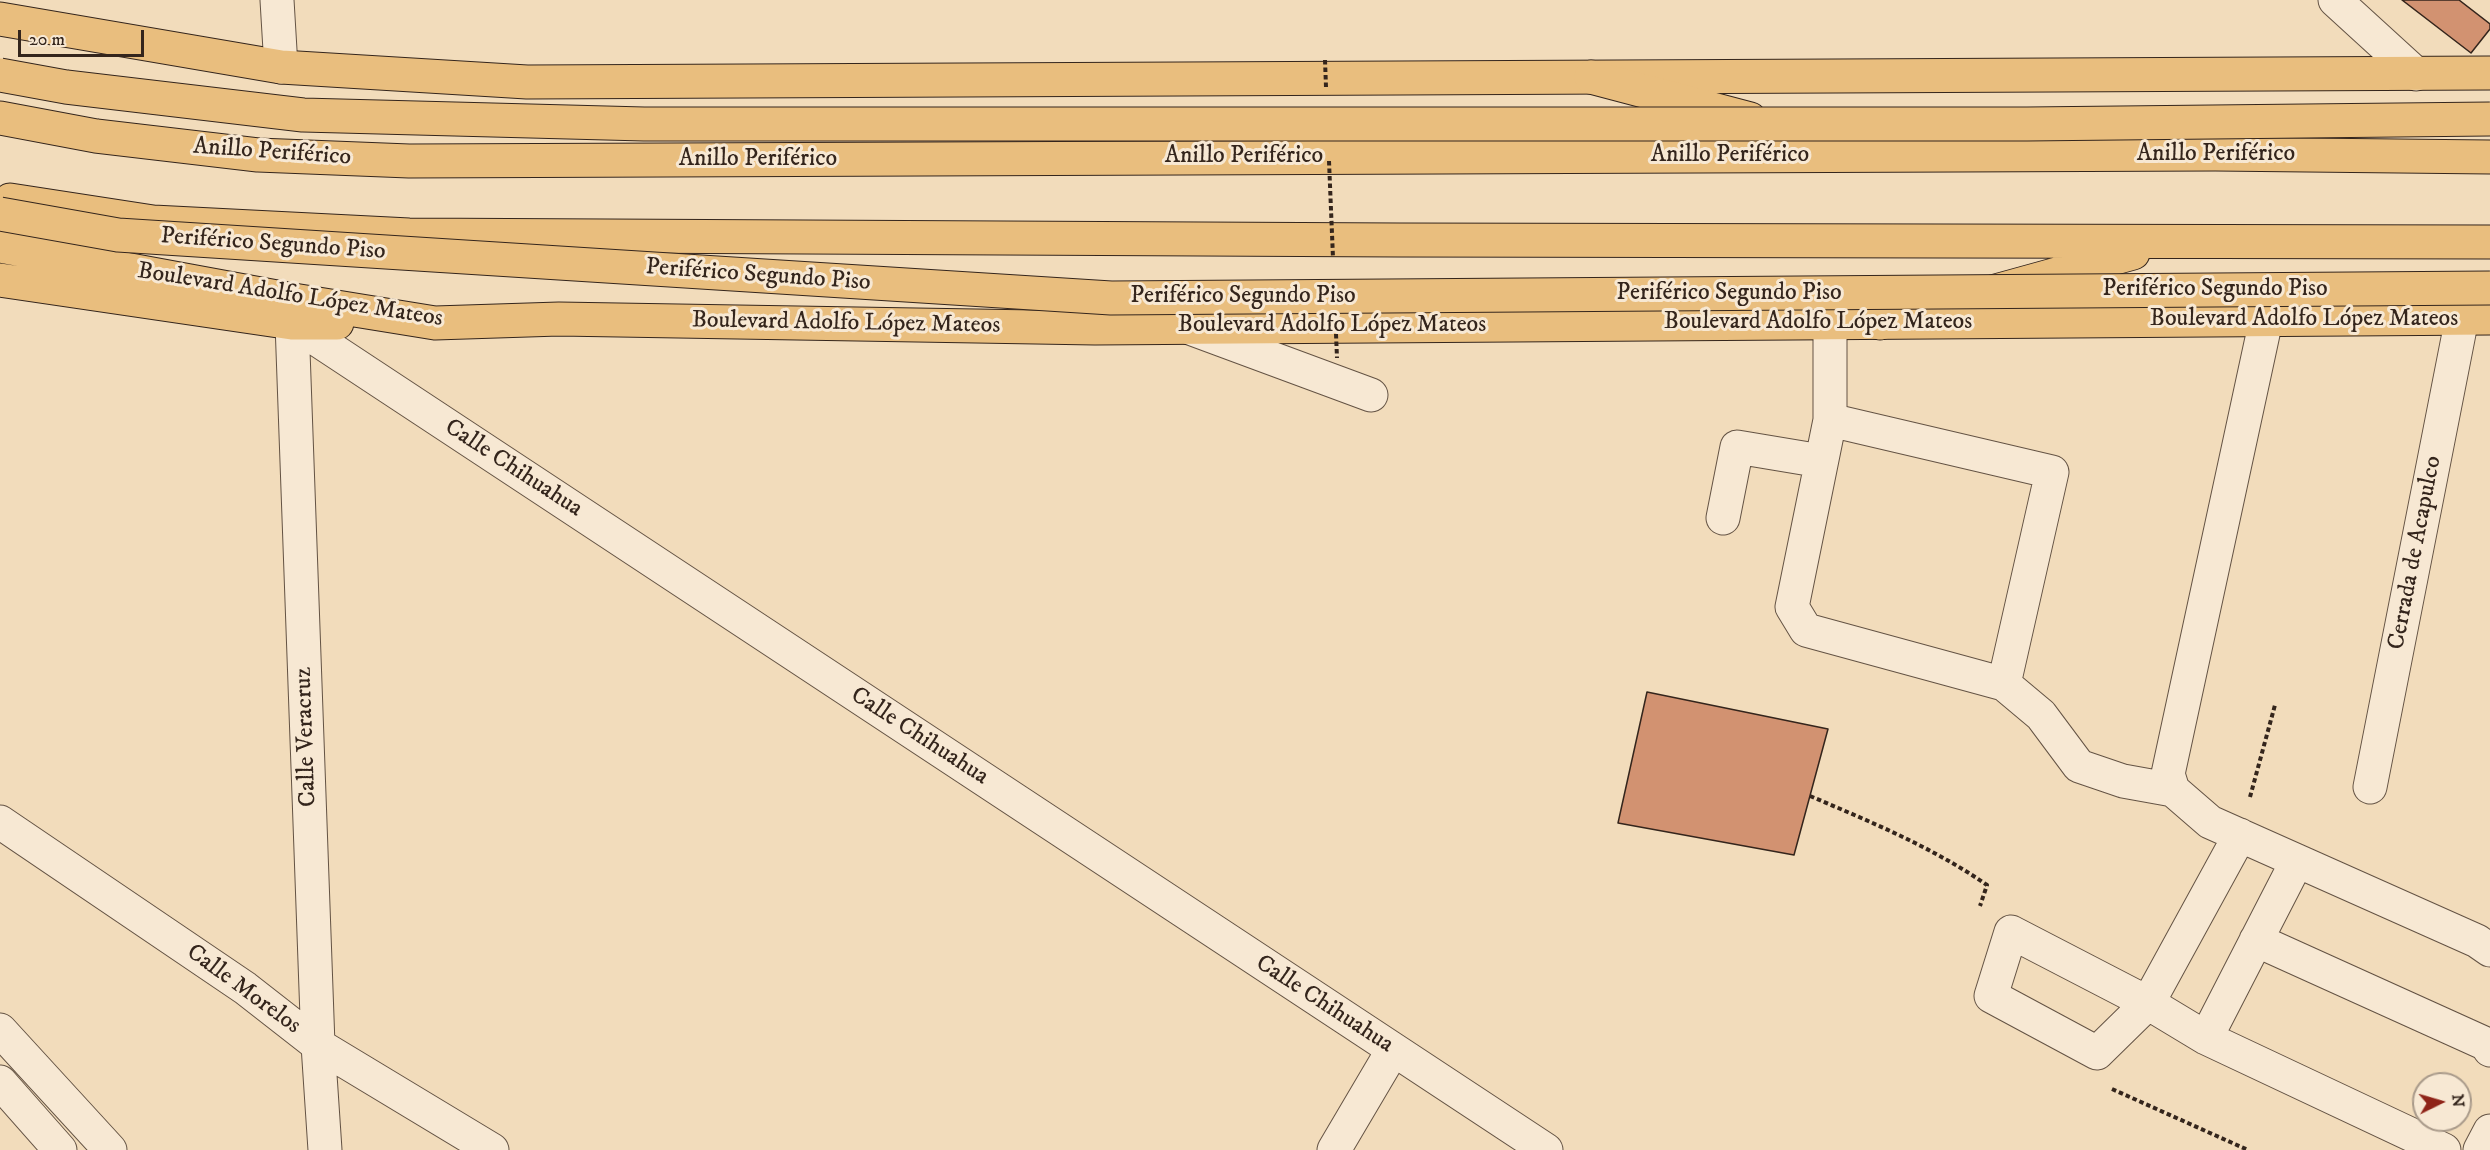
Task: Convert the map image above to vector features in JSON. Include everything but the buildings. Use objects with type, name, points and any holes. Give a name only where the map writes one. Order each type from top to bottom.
[{"type":"main road","points":[[0,19],[281,67],[527,82],[2490,73]]},
{"type":"main road","points":[[0,75],[66,87],[303,115],[632,123],[2027,124],[2490,119]]},
{"type":"main road","points":[[1592,77],[1892,156]]},
{"type":"main road","name":"Anillo Periférico","points":[[0,118],[96,136],[258,155],[409,161],[1453,155],[2215,154],[2490,157]]},
{"type":"main road","points":[[0,199],[153,222],[409,235],[2490,242]]},
{"type":"main road","name":"Periférico Segundo Piso","points":[[0,214],[118,235],[1111,298],[2490,288]]},
{"type":"main road","points":[[1880,323],[2174,242]]},
{"type":"main road","name":"Boulevard Adolfo López Mateos","points":[[0,246],[293,300],[435,323],[559,319],[1084,328],[2476,318]]},
{"type":"main road","points":[[0,280],[292,323],[435,323]]},
{"type":"street","points":[[277,0],[281,67]]},
{"type":"street","points":[[2335,0],[2416,74]]},
{"type":"street","name":"Cerrada de Acapulco","points":[[2370,787],[2476,318]]},
{"type":"street","points":[[2173,790],[2168,774],[2266,320]]},
{"type":"street","name":"Calle Veracruz","points":[[292,323],[318,1045],[325,1150]]},
{"type":"street","name":"Calle Chihuahua","points":[[292,323],[1546,1150]]},
{"type":"street","points":[[1830,323],[1830,420],[1792,607],[1806,630],[2004,684],[2041,715],[2079,766],[2124,781],[2173,790],[2210,822],[2478,941],[2490,950]]},
{"type":"street","points":[[1188,327],[1371,395]]},
{"type":"street","points":[[1830,420],[2052,472],[2004,684]]},
{"type":"street","points":[[1723,518],[1737,447],[1821,461]]},
{"type":"street","name":"Calle Morelos","points":[[0,822],[245,987],[318,1045],[492,1150]]},
{"type":"street","points":[[2240,835],[2148,1003],[2206,1038],[2444,1150]]},
{"type":"street","points":[[2206,1038],[2297,861]]},
{"type":"street","points":[[2256,940],[2486,1044],[2490,1050]]},
{"type":"street","points":[[0,1030],[110,1150]]},
{"type":"street","points":[[1334,1150],[1393,1050]]},
{"type":"street","points":[[0,1082],[60,1150]]},
{"type":"street","points":[[2480,1150],[2490,1131]]},
{"type":"path","points":[[1325,60],[1326,96]]},
{"type":"path","points":[[1329,155],[1333,262]]},
{"type":"path","points":[[1336,322],[1337,358]]},
{"type":"path","points":[[2240,835],[2275,705]]}]
